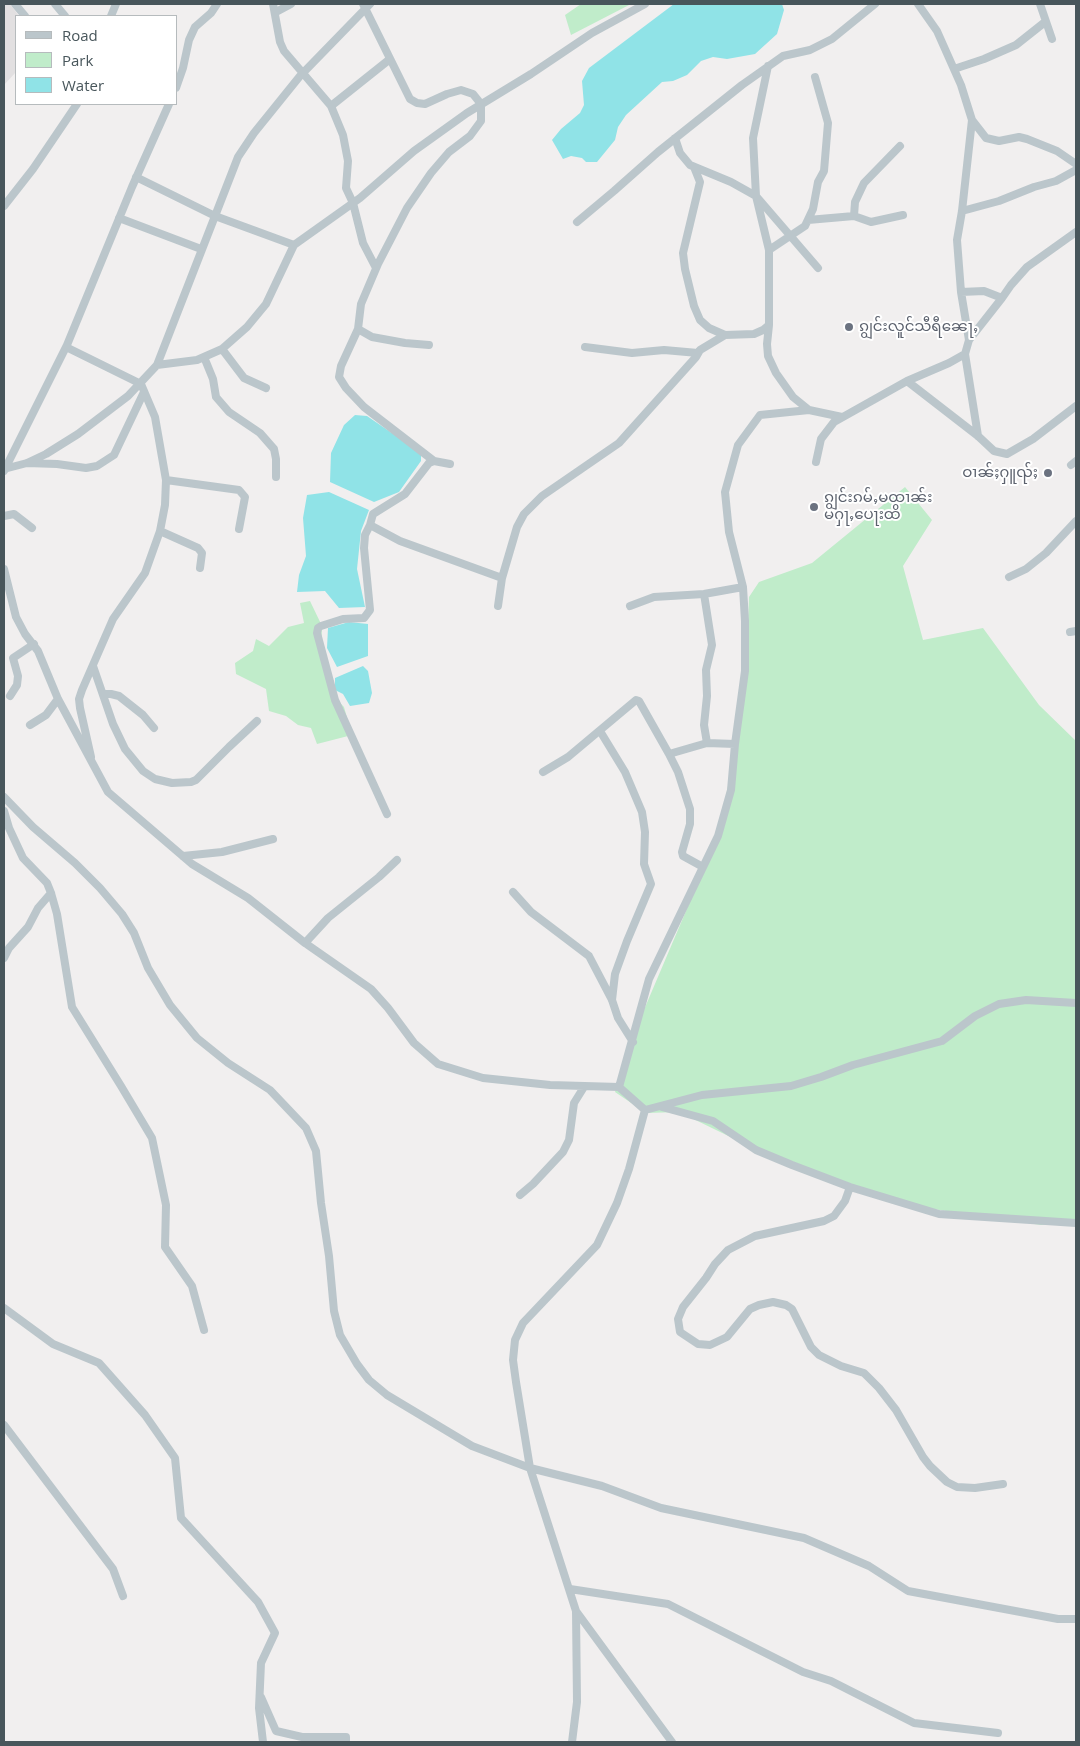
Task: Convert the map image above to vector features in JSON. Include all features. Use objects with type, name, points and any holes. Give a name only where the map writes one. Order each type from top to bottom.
[{"type":"street","points":[[15,4],[23,15]]},
{"type":"street","points":[[55,4],[64,15]]},
{"type":"street","points":[[178,82],[183,68],[188,40],[195,27],[211,13],[217,4]]},
{"type":"street","points":[[290,4],[274,8],[280,42],[284,51],[331,106],[343,134],[348,161],[346,188],[353,203],[363,242],[376,268]]},
{"type":"street","points":[[157,365],[197,360],[222,349],[247,327],[266,304],[294,246],[353,203],[414,151],[481,104],[531,74],[592,32],[645,4]]},
{"type":"street","points":[[576,222],[675,138],[768,66],[783,56],[810,50],[832,39],[875,4]]},
{"type":"street","points":[[918,4],[937,31],[954,69],[972,120],[986,138],[1000,140],[1019,137],[1027,139],[1058,151],[1076,164]]},
{"type":"street","points":[[1040,4],[1052,38]]},
{"type":"street","points":[[4,469],[27,463],[46,454],[78,434],[128,396],[157,365],[201,249],[243,149],[254,132],[303,73],[366,6],[410,99],[416,104],[425,104],[461,90],[473,94],[481,104],[481,121],[470,136],[449,152],[431,173],[407,208],[376,268],[361,304],[358,329],[341,366],[339,377],[346,388],[364,407],[434,461],[450,464]]},
{"type":"street","points":[[954,69],[984,59],[1016,45],[1046,22]]},
{"type":"street","points":[[331,106],[390,58]]},
{"type":"street","points":[[768,66],[753,138],[756,196],[769,250],[768,356],[776,373],[793,397],[809,410]]},
{"type":"street","points":[[769,250],[805,226],[813,209],[818,182],[824,170],[828,123],[815,77]]},
{"type":"street","points":[[4,206],[33,169],[76,105]]},
{"type":"street","points":[[4,469],[66,347],[136,177],[169,105]]},
{"type":"street","points":[[969,340],[961,292],[957,240],[972,120]]},
{"type":"street","points":[[675,138],[680,153],[690,165],[731,182],[756,196],[818,268]]},
{"type":"street","points":[[854,216],[855,202],[864,183],[900,146]]},
{"type":"street","points":[[694,167],[700,182],[683,253],[694,306],[700,320],[709,328],[725,335],[754,334],[769,325]]},
{"type":"street","points":[[962,211],[999,201],[1034,187],[1056,181],[1076,170]]},
{"type":"street","points":[[136,177],[215,216],[294,246]]},
{"type":"street","points":[[808,220],[854,216],[871,222],[903,215]]},
{"type":"street","points":[[119,218],[201,249]]},
{"type":"street","points":[[978,436],[965,354],[969,340],[1027,267],[1076,232]]},
{"type":"street","points":[[961,292],[984,291],[1002,298]]},
{"type":"street","points":[[358,329],[372,337],[429,345]]},
{"type":"street","points":[[498,606],[502,578],[517,527],[524,514],[542,496],[619,443],[700,350],[725,335]]},
{"type":"street","points":[[66,347],[140,384],[155,417],[166,480],[165,505],[160,531],[145,573],[113,619],[93,666],[86,676],[79,700],[94,766]]},
{"type":"street","points":[[585,347],[632,353],[664,350],[698,353]]},
{"type":"street","points":[[222,349],[244,378],[266,388]]},
{"type":"street","points":[[816,462],[821,439],[834,422],[907,381],[965,354]]},
{"type":"street","points":[[204,357],[213,379],[216,397],[228,412],[260,433],[274,449],[276,477]]},
{"type":"street","points":[[907,381],[978,436],[994,451],[1007,454],[1033,439],[1076,406]]},
{"type":"street","points":[[27,463],[86,468],[97,466],[114,454],[144,392]]},
{"type":"street","points":[[618,1088],[649,979],[718,836],[732,790],[735,744],[745,671],[746,621],[744,587],[729,532],[725,492],[738,445],[760,415],[809,410],[842,417]]},
{"type":"street","points":[[387,814],[335,700],[317,633],[318,628],[321,626],[343,619],[364,618],[370,610],[364,548],[365,535],[373,514],[405,494],[428,463],[434,461]]},
{"type":"street","points":[[166,480],[239,490],[245,497],[239,529]]},
{"type":"street","points":[[4,516],[14,514],[32,528]]},
{"type":"street","points":[[1009,577],[1026,569],[1046,553],[1076,521]]},
{"type":"street","points":[[370,525],[400,541],[502,578]]},
{"type":"street","points":[[160,531],[198,548],[202,553],[200,568]]},
{"type":"street","points":[[4,569],[16,617],[25,634],[34,644],[58,700],[108,792],[192,864],[248,898],[305,943],[371,988],[414,1043],[438,1064],[483,1078],[584,1088],[618,1088],[645,1110]]},
{"type":"street","points":[[630,606],[654,597],[704,594],[744,587]]},
{"type":"street","points":[[704,594],[712,645],[706,670],[707,696],[704,725],[707,743]]},
{"type":"street","points":[[10,696],[17,685],[18,676],[12,658],[34,644]]},
{"type":"street","points":[[93,666],[113,724],[125,749],[143,771],[155,778],[172,783],[196,780],[257,721]]},
{"type":"street","points":[[103,694],[119,696],[143,715],[154,728]]},
{"type":"street","points":[[30,725],[46,715],[58,700]]},
{"type":"street","points":[[543,772],[568,757],[633,701],[639,701],[678,772],[690,809],[690,824],[682,852],[683,856],[704,867]]},
{"type":"street","points":[[600,731],[626,772],[642,812],[645,832],[644,864],[651,884],[615,974],[612,1000]]},
{"type":"street","points":[[669,754],[707,743],[735,744]]},
{"type":"street","points":[[4,797],[33,827],[75,863],[122,914],[134,933],[148,968],[166,998],[197,1038],[228,1063],[270,1090],[306,1128],[316,1151],[334,1311],[340,1335],[369,1380],[386,1395],[472,1446],[530,1468],[602,1486],[661,1508],[804,1538],[869,1566],[908,1591],[1058,1619],[1076,1619]]},
{"type":"street","points":[[4,811],[9,828],[23,858],[46,883],[51,893],[72,1007],[152,1138],[166,1205],[165,1246],[192,1286],[204,1330]]},
{"type":"street","points":[[183,856],[222,852],[273,839]]},
{"type":"street","points":[[305,943],[328,918],[397,860]]},
{"type":"street","points":[[513,892],[532,912],[589,956],[612,1000],[618,1018],[632,1042]]},
{"type":"street","points":[[4,958],[9,948],[28,927],[38,908],[51,893]]},
{"type":"street","points":[[645,1110],[702,1095],[791,1086],[853,1065],[899,1054],[942,1041],[975,1016],[998,1004],[1026,1000],[1076,1003]]},
{"type":"street","points":[[520,1195],[563,1152],[569,1140],[574,1117],[574,1103],[584,1088]]},
{"type":"street","points":[[660,1106],[713,1121],[756,1150],[850,1187],[939,1214],[1076,1223]]},
{"type":"street","points":[[572,1742],[577,1702],[576,1610],[530,1468],[513,1360],[515,1340],[523,1323],[597,1245],[617,1203],[645,1110]]},
{"type":"street","points":[[850,1187],[845,1201],[834,1216],[824,1221],[755,1236],[728,1250],[715,1264],[683,1307],[678,1319],[680,1332],[698,1344],[710,1345],[727,1337],[750,1308],[773,1302],[786,1305],[792,1309],[811,1347],[819,1355],[842,1366],[864,1373],[879,1388],[896,1410],[922,1457],[947,1482],[957,1487],[975,1488],[1003,1484]]},
{"type":"street","points":[[4,1308],[53,1344],[98,1362],[146,1416],[174,1458],[181,1518],[258,1602],[275,1633],[260,1663],[259,1708],[263,1742]]},
{"type":"street","points":[[4,1424],[113,1569],[124,1596]]},
{"type":"street","points":[[570,1589],[668,1604],[803,1672],[831,1681],[914,1723],[998,1733]]},
{"type":"street","points":[[576,1610],[672,1742]]},
{"type":"street","points":[[260,1695],[276,1730],[302,1736],[346,1737],[346,1742]]},
{"type":"shaded area","points":[[4,4],[10,4],[18,15],[15,15],[15,73],[4,85]]},
{"type":"green space","points":[[581,4],[631,4],[571,35],[565,15]]},
{"type":"green space","points":[[905,487],[932,520],[903,566],[923,640],[983,628],[1039,705],[1076,741],[1076,1221],[1041,1225],[899,1204],[751,1147],[679,1112],[646,1113],[615,1092],[629,1045],[720,831],[732,763],[747,652],[749,597],[759,582],[812,563]]},
{"type":"green space","points":[[310,601],[322,626],[321,653],[330,692],[344,707],[352,735],[317,744],[311,728],[298,725],[286,716],[269,711],[266,689],[236,674],[235,663],[253,651],[256,639],[269,646],[288,627],[304,623],[300,603]]},
{"type":"water","points":[[674,4],[782,4],[784,10],[777,34],[755,54],[727,59],[713,57],[701,61],[687,75],[673,81],[662,82],[626,115],[618,127],[615,140],[597,162],[586,162],[582,158],[571,156],[563,159],[552,140],[561,129],[580,113],[584,105],[582,81],[589,68]]},
{"type":"water","points":[[355,415],[367,416],[421,453],[421,461],[399,492],[374,502],[330,482],[331,453],[344,425]]},
{"type":"water","points":[[329,492],[369,510],[361,531],[357,569],[365,607],[339,608],[325,591],[297,592],[299,575],[306,556],[303,518],[307,495]]},
{"type":"water","points":[[349,622],[368,624],[368,656],[337,667],[327,648],[328,628]]},
{"type":"water","points":[[363,666],[368,671],[372,693],[369,703],[350,706],[343,694],[335,690],[335,678]]},
{"type":"place","name":"ၵျွင်းလူင်သီရီၼေႃႇ","points":[[849,327]]},
{"type":"place","name":"ဝၢၼ်ႈႁူၺ်ႈ","points":[[1048,473]]},
{"type":"place","name":"ၵျွင်းၵမ်ႇမထၢၼ်း မႁႃႇပေႃးထိ","points":[[814,507]]}]
